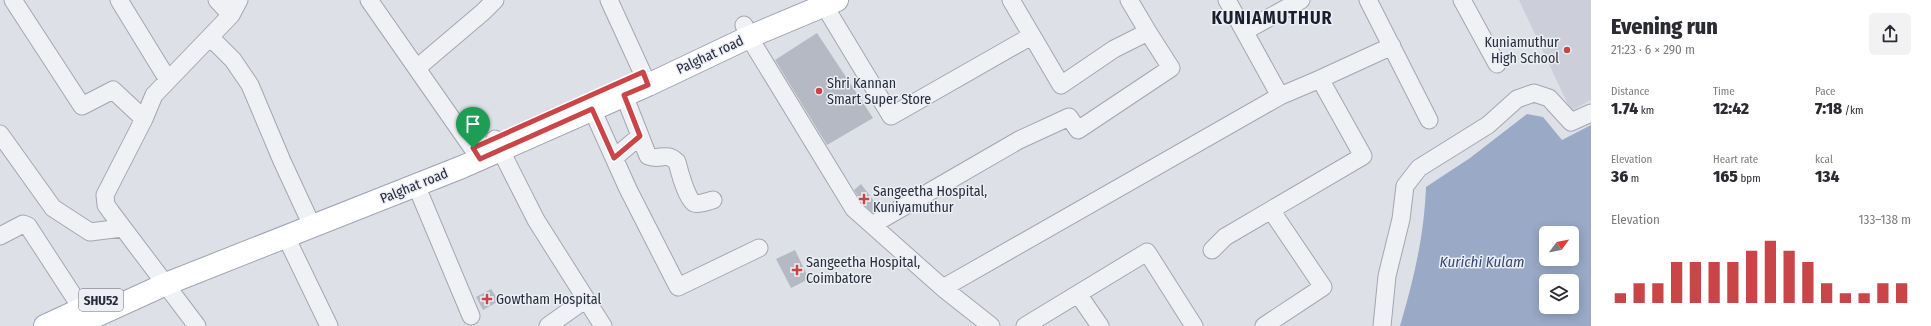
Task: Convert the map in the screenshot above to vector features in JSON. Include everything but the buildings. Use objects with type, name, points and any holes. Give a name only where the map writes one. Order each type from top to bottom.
[{"type":"main road","name":"Palghat road","points":[[162,279],[286,237],[416,185],[477,153],[645,79],[746,31],[801,0]]},
{"type":"main road","name":"Palghat road","points":[[746,31],[831,3]]},
{"type":"main road","name":"Palghat road","points":[[497,144],[592,109],[624,95],[645,79]]},
{"type":"main road","name":"Palghat road","points":[[45,326],[78,318],[307,214],[477,153]]},
{"type":"street","points":[[14,0],[82,106],[113,90],[144,119]]},
{"type":"street","points":[[118,0],[168,80]]},
{"type":"street","points":[[216,0],[231,15]]},
{"type":"street","points":[[198,326],[122,228],[106,205],[105,195],[144,119],[154,95],[231,15],[239,0]]},
{"type":"street","points":[[369,0],[477,153]]},
{"type":"street","points":[[417,68],[495,0]]},
{"type":"street","points":[[609,0],[645,79]]},
{"type":"street","points":[[1011,0],[1061,85],[1114,49],[1148,32]]},
{"type":"street","points":[[872,225],[1019,140],[1069,118],[1078,130],[1171,68],[1129,0]]},
{"type":"street","points":[[1227,0],[1280,96]]},
{"type":"street","points":[[1245,31],[1301,0]]},
{"type":"street","points":[[1368,0],[1429,120]]},
{"type":"street","points":[[1462,0],[1497,64]]},
{"type":"street","points":[[831,3],[891,116],[1026,39]]},
{"type":"street","points":[[746,31],[854,209],[943,288],[991,326]]},
{"type":"street","points":[[210,37],[233,60],[250,85],[282,161],[307,214]]},
{"type":"street","points":[[943,288],[1280,96],[1392,46]]},
{"type":"street","points":[[1212,250],[1225,237],[1363,156],[1320,79]]},
{"type":"street","points":[[1382,326],[1387,276],[1401,219],[1405,186],[1419,168],[1488,125],[1517,99],[1534,93],[1549,98],[1571,122],[1591,113]]},
{"type":"street","points":[[624,95],[648,156],[652,158],[669,156],[676,162],[689,197],[693,202],[696,204],[713,200]]},
{"type":"street","points":[[592,109],[628,189],[678,287],[759,248]]},
{"type":"street","points":[[614,158],[640,136]]},
{"type":"street","points":[[2,141],[53,208],[90,232],[122,228]]},
{"type":"street","points":[[497,144],[536,220],[604,326]]},
{"type":"street","points":[[416,185],[471,316]]},
{"type":"street","points":[[1264,326],[1323,287],[1271,210]]},
{"type":"street","points":[[0,236],[19,225],[23,224],[28,226],[78,318]]},
{"type":"street","points":[[286,237],[329,326]]},
{"type":"street","points":[[1025,326],[1147,252],[1194,326]]},
{"type":"street","points":[[1078,294],[1100,326]]},
{"type":"street","points":[[548,326],[586,299]]},
{"type":"shaded area","name":"Kuniamuthur High School","points":[[1519,0],[1591,0],[1591,100],[1571,111]]},
{"type":"water","name":"Kurichi Kulam","points":[[1527,114],[1543,117],[1562,140],[1591,125],[1591,326],[1400,326],[1418,257],[1426,187],[1470,158]]},
{"type":"place","name":"Kuniamuthur High School","points":[[1567,50]]},
{"type":"place","name":"Shri Kannan Smart Super Store","points":[[819,91]]},
{"type":"place","name":"Sangeetha Hospital, Kuniyamuthur","points":[[864,199]]},
{"type":"place","name":"Sangeetha Hospital, Coimbatore","points":[[797,270]]},
{"type":"place","name":"Gowtham Hospital","points":[[487,299]]},
{"type":"district","name":"KUNIAMUTHUR","points":[[1272,18]]},
{"type":"route","points":[[643,72],[648,85],[624,95],[640,136],[614,158],[592,109],[480,159],[473,148],[643,72]]}]
